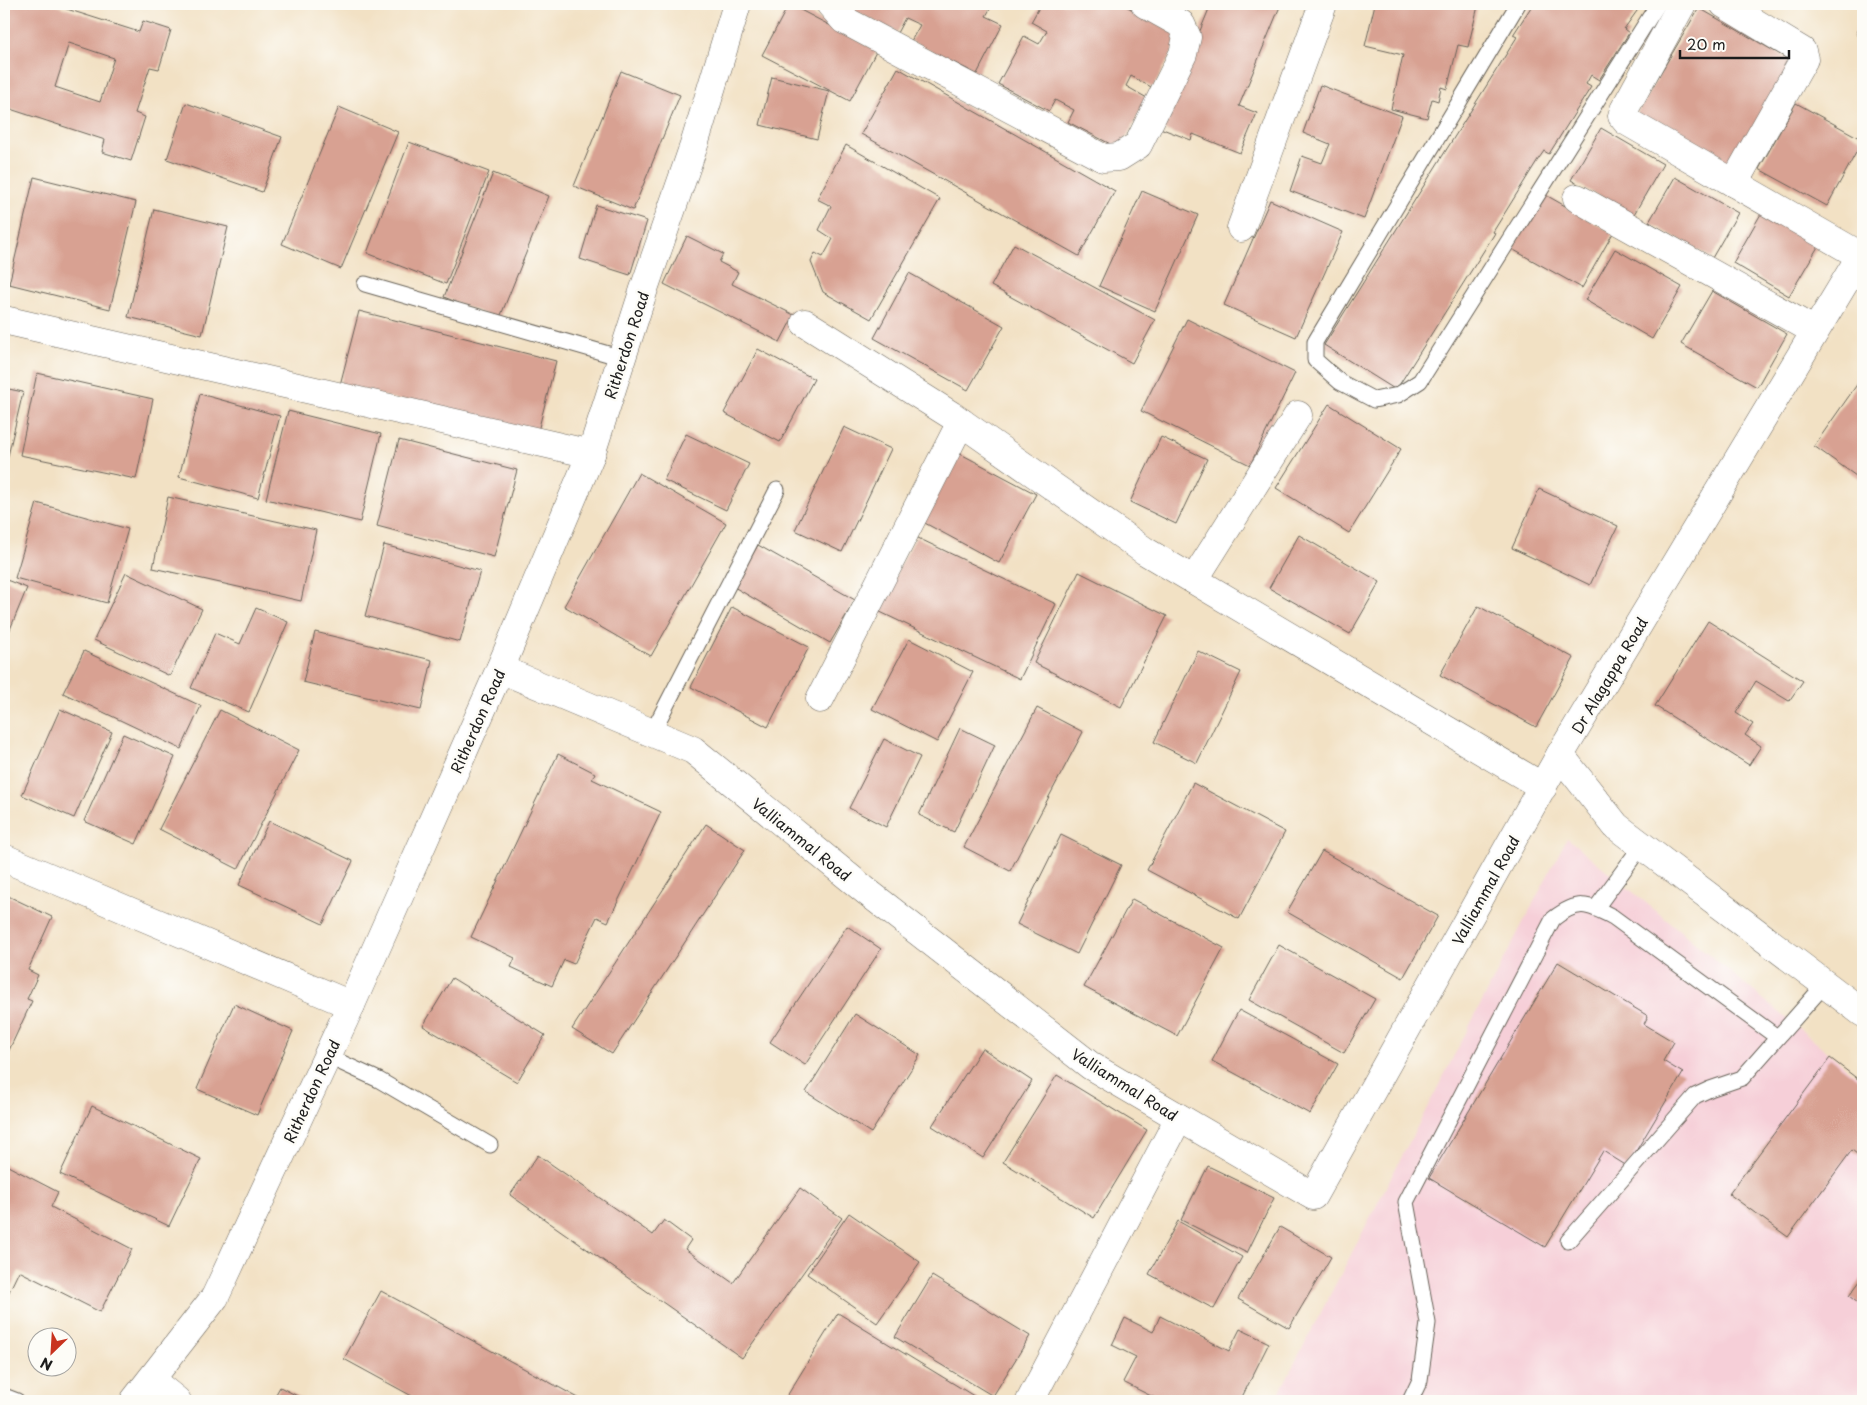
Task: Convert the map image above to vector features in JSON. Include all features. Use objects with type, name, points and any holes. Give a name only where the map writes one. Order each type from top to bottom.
[{"type":"street","name":"Ritherdon Road","points":[[134,1401],[215,1297],[351,1005],[500,669],[591,454],[644,289],[694,145],[738,4]]},
{"type":"street","points":[[830,4],[844,20],[1102,158],[1119,157],[1138,145],[1183,54],[1187,37],[1181,24],[1145,4]]},
{"type":"street","points":[[1241,228],[1323,4]]},
{"type":"street","points":[[1682,4],[1622,116],[1626,121],[1862,254]]},
{"type":"street","points":[[1724,4],[1802,51],[1804,55],[1804,59],[1734,183]]},
{"type":"street","points":[[1577,198],[1815,331]]},
{"type":"street","name":"Dr Alagappa Road","points":[[1560,755],[1862,254]]},
{"type":"street","points":[[4,320],[591,454]]},
{"type":"street","points":[[805,323],[961,422],[1145,551],[1543,786]]},
{"type":"street","points":[[1194,580],[1298,415]]},
{"type":"street","points":[[820,699],[961,422]]},
{"type":"street","name":"Valliammal Road","points":[[500,669],[693,750],[866,891],[1091,1066],[1312,1196],[1560,755]]},
{"type":"street","points":[[1560,755],[1616,826],[1863,1013]]},
{"type":"street","points":[[4,858],[351,1005]]},
{"type":"street","points":[[1030,1401],[1179,1118]]},
{"type":"street","points":[[151,1380],[177,1401]]},
{"type":"lane","points":[[1518,4],[1315,342],[1315,360],[1340,382],[1374,400],[1398,395],[1420,380],[1658,4]]},
{"type":"lane","points":[[365,284],[622,358]]},
{"type":"lane","points":[[652,733],[777,490]]},
{"type":"lane","points":[[1596,908],[1642,845]]},
{"type":"lane","points":[[1410,1401],[1420,1380],[1428,1324],[1406,1202],[1553,919],[1567,909],[1580,904],[1596,908],[1613,917],[1777,1038]]},
{"type":"lane","points":[[1568,1241],[1695,1096],[1742,1078],[1825,984]]},
{"type":"lane","points":[[327,1056],[379,1080],[490,1145]]},
{"type":"lane","points":[[4,1396],[17,1401]]},
{"type":"shaded area","points":[[1567,838],[1863,1081],[1863,1401],[1275,1401]]},
{"type":"building","points":[[4,4],[51,4],[139,32],[143,21],[171,30],[159,69],[150,67],[135,113],[145,117],[131,161],[102,152],[105,140],[4,107]],"holes":[[[69,43],[114,58],[100,102],[55,87]]]},
{"type":"building","points":[[789,4],[877,50],[850,101],[762,55]]},
{"type":"building","points":[[840,4],[993,4],[986,16],[1003,24],[977,74],[911,41],[920,25],[905,18],[897,33]]},
{"type":"building","points":[[1041,4],[1122,4],[1181,36],[1153,88],[1131,76],[1126,86],[1147,98],[1120,149],[1068,122],[1074,110],[1055,100],[1049,111],[998,84],[1024,36],[1039,44],[1047,31],[1031,22]]},
{"type":"building","points":[[1211,4],[1281,4],[1239,106],[1257,113],[1240,153],[1193,134],[1191,140],[1160,128]]},
{"type":"building","points":[[1375,4],[1470,4],[1478,6],[1468,47],[1458,45],[1447,89],[1441,87],[1438,101],[1432,99],[1427,118],[1391,109],[1403,55],[1365,46]]},
{"type":"building","points":[[1533,4],[1642,4],[1624,29],[1629,33],[1599,80],[1591,75],[1586,84],[1591,87],[1549,154],[1544,151],[1537,161],[1493,232],[1495,233],[1396,390],[1324,345],[1517,37],[1513,35]]},
{"type":"building","points":[[1699,8],[1793,62],[1728,173],[1634,118]]},
{"type":"building","points":[[1863,22],[1863,38],[1856,34]]},
{"type":"building","points":[[898,68],[1115,191],[1079,256],[861,134]]},
{"type":"building","points":[[621,71],[680,95],[633,210],[574,186]]},
{"type":"building","points":[[772,77],[829,91],[817,139],[760,125]]},
{"type":"building","points":[[1320,85],[1402,116],[1364,219],[1290,191],[1302,156],[1322,163],[1330,144],[1303,133]]},
{"type":"building","points":[[186,103],[282,137],[262,192],[167,159]]},
{"type":"building","points":[[1796,103],[1863,140],[1827,206],[1759,169]]},
{"type":"building","points":[[339,107],[398,132],[341,269],[282,244]]},
{"type":"building","points":[[1601,128],[1663,164],[1633,216],[1571,180]]},
{"type":"building","points":[[409,142],[489,172],[446,284],[367,253]]},
{"type":"building","points":[[846,145],[940,199],[871,319],[823,292],[811,262],[815,253],[823,257],[833,239],[819,230],[831,206],[817,199]]},
{"type":"building","points":[[493,173],[549,196],[499,320],[444,297]]},
{"type":"building","points":[[34,177],[136,202],[110,309],[9,284]]},
{"type":"building","points":[[1675,177],[1738,213],[1712,258],[1649,222]]},
{"type":"building","points":[[1142,191],[1198,215],[1155,311],[1099,286]]},
{"type":"building","points":[[1544,194],[1613,233],[1582,288],[1512,249]]},
{"type":"building","points":[[1270,200],[1343,232],[1296,337],[1224,305]]},
{"type":"building","points":[[596,205],[647,221],[630,275],[580,259]]},
{"type":"building","points":[[154,209],[228,227],[202,335],[128,317]]},
{"type":"building","points":[[1762,212],[1819,245],[1789,296],[1733,263]]},
{"type":"building","points":[[687,236],[723,254],[719,262],[738,272],[732,284],[794,315],[780,342],[664,284]]},
{"type":"building","points":[[1014,244],[1155,320],[1132,363],[991,286]]},
{"type":"building","points":[[1615,249],[1682,287],[1652,339],[1585,300]]},
{"type":"building","points":[[909,273],[1004,326],[968,390],[874,338]]},
{"type":"building","points":[[1712,291],[1787,334],[1757,387],[1681,344]]},
{"type":"building","points":[[359,311],[556,361],[537,435],[340,385]]},
{"type":"building","points":[[1187,319],[1295,373],[1250,465],[1141,411]]},
{"type":"building","points":[[758,349],[814,379],[780,442],[724,413]]},
{"type":"building","points":[[37,373],[153,399],[136,479],[20,455]]},
{"type":"building","points":[[1863,376],[1863,481],[1814,446]]},
{"type":"building","points":[[4,388],[23,392],[4,473]]},
{"type":"building","points":[[200,394],[280,416],[258,498],[179,477]]},
{"type":"building","points":[[1329,404],[1401,449],[1349,533],[1276,488]]},
{"type":"building","points":[[288,411],[381,434],[360,522],[266,499]]},
{"type":"building","points":[[844,427],[891,449],[842,552],[795,530]]},
{"type":"building","points":[[686,434],[749,464],[726,510],[664,480]]},
{"type":"building","points":[[1161,437],[1207,459],[1176,524],[1130,502]]},
{"type":"building","points":[[399,440],[517,470],[494,557],[377,526]]},
{"type":"building","points":[[957,452],[1036,494],[999,563],[921,521]]},
{"type":"building","points":[[639,473],[726,523],[651,656],[564,606]]},
{"type":"building","points":[[1539,489],[1618,526],[1590,585],[1512,548]]},
{"type":"building","points":[[168,497],[316,530],[301,601],[153,568]]},
{"type":"building","points":[[37,503],[128,529],[107,603],[15,578]]},
{"type":"building","points":[[1299,535],[1380,582],[1350,634],[1269,588]]},
{"type":"building","points":[[916,537],[1056,604],[1020,679],[876,610]]},
{"type":"building","points":[[384,545],[480,571],[460,642],[365,616]]},
{"type":"building","points":[[758,545],[855,600],[830,643],[734,587]]},
{"type":"building","points":[[1079,572],[1167,616],[1121,707],[1034,663]]},
{"type":"building","points":[[126,573],[202,609],[170,676],[94,640]]},
{"type":"building","points":[[4,579],[27,588],[4,644]]},
{"type":"building","points":[[1478,606],[1574,658],[1536,727],[1440,675]]},
{"type":"building","points":[[732,607],[809,647],[768,727],[691,687]]},
{"type":"building","points":[[256,608],[288,622],[249,712],[191,688],[215,633],[240,644]]},
{"type":"building","points":[[1708,621],[1803,681],[1789,701],[1756,681],[1736,713],[1753,724],[1745,735],[1761,746],[1749,765],[1655,706]]},
{"type":"building","points":[[315,632],[432,660],[421,710],[303,682]]},
{"type":"building","points":[[909,639],[973,672],[937,742],[872,709]]},
{"type":"building","points":[[84,651],[201,706],[181,749],[63,693]]},
{"type":"building","points":[[1198,651],[1241,672],[1197,763],[1154,742]]},
{"type":"building","points":[[1037,708],[1083,732],[1010,871],[964,847]]},
{"type":"building","points":[[60,709],[112,732],[74,818],[22,795]]},
{"type":"building","points":[[220,710],[299,750],[238,869],[159,829]]},
{"type":"building","points":[[960,728],[995,745],[954,832],[919,815]]},
{"type":"building","points":[[123,734],[175,757],[136,844],[84,821]]},
{"type":"building","points":[[884,739],[920,757],[886,827],[849,808]]},
{"type":"building","points":[[558,754],[595,773],[592,779],[661,812],[608,922],[597,917],[574,964],[564,960],[552,986],[511,967],[515,958],[471,937]]},
{"type":"building","points":[[1193,783],[1285,832],[1239,919],[1147,870]]},
{"type":"building","points":[[269,821],[353,861],[323,924],[239,885]]},
{"type":"building","points":[[706,824],[745,850],[612,1054],[572,1029]]},
{"type":"building","points":[[1061,835],[1121,865],[1077,954],[1017,924]]},
{"type":"building","points":[[1322,851],[1438,916],[1403,978],[1287,912]]},
{"type":"building","points":[[4,894],[52,917],[28,970],[38,975],[27,999],[32,1001],[4,1061]]},
{"type":"building","points":[[1132,899],[1224,948],[1177,1036],[1084,987]]},
{"type":"building","points":[[847,926],[881,949],[805,1065],[770,1042]]},
{"type":"building","points":[[1279,945],[1375,999],[1344,1053],[1249,1000]]},
{"type":"building","points":[[1558,962],[1648,1016],[1644,1024],[1674,1042],[1663,1061],[1683,1073],[1627,1166],[1603,1151],[1545,1247],[1429,1178]]},
{"type":"building","points":[[452,978],[545,1035],[517,1082],[423,1026]]},
{"type":"building","points":[[234,1004],[293,1031],[257,1115],[197,1089]]},
{"type":"building","points":[[1239,1010],[1338,1064],[1310,1114],[1212,1061]]},
{"type":"building","points":[[855,1014],[920,1055],[871,1133],[806,1092]]},
{"type":"building","points":[[982,1048],[1032,1081],[983,1158],[932,1126]]},
{"type":"building","points":[[1830,1058],[1863,1083],[1863,1159],[1852,1150],[1788,1237],[1729,1194]]},
{"type":"building","points":[[1057,1075],[1147,1130],[1094,1218],[1003,1162]]},
{"type":"building","points":[[92,1106],[201,1159],[169,1226],[60,1174]]},
{"type":"building","points":[[538,1155],[653,1235],[664,1220],[691,1240],[685,1249],[733,1283],[800,1188],[842,1218],[742,1358],[510,1195]]},
{"type":"building","points":[[4,1164],[58,1192],[51,1207],[132,1249],[100,1312],[19,1271],[4,1299]]},
{"type":"building","points":[[1208,1166],[1274,1198],[1247,1253],[1181,1220]]},
{"type":"building","points":[[849,1213],[920,1262],[877,1323],[807,1274]]},
{"type":"building","points":[[1178,1221],[1242,1257],[1214,1309],[1149,1274]]},
{"type":"building","points":[[1280,1227],[1331,1257],[1289,1328],[1238,1299]]},
{"type":"building","points":[[932,1276],[1030,1336],[993,1396],[895,1337]]},
{"type":"building","points":[[1863,1277],[1863,1307],[1849,1296]]},
{"type":"building","points":[[381,1291],[584,1401],[421,1401],[344,1359]]},
{"type":"building","points":[[838,1313],[982,1401],[795,1401],[787,1396]]},
{"type":"building","points":[[1160,1316],[1229,1351],[1240,1329],[1269,1343],[1240,1401],[1161,1401],[1123,1382],[1136,1357],[1112,1345],[1125,1318],[1153,1332]]},
{"type":"building","points":[[280,1387],[307,1401],[272,1401]]}]
